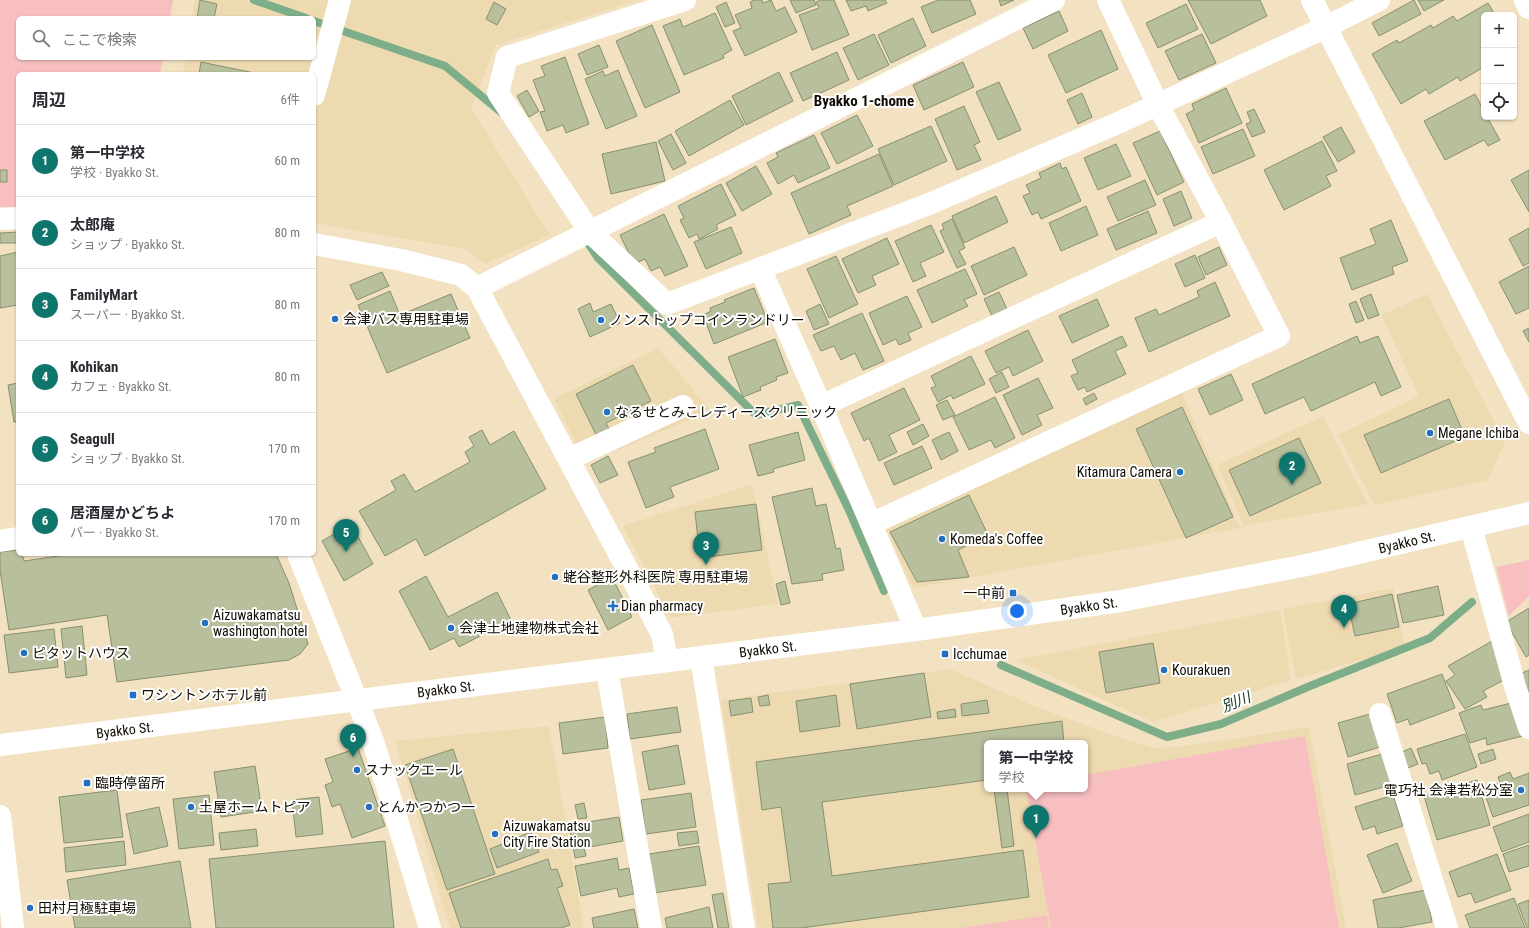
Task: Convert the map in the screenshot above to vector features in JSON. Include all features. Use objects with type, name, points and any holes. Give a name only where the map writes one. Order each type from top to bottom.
[{"type":"street","points":[[685,0],[507,57],[498,93],[590,232],[666,304],[929,204],[1158,104],[1326,27],[1379,0]]},
{"type":"street","points":[[477,288],[1054,0]]},
{"type":"street","points":[[871,524],[1278,336],[1221,222],[1158,104],[1108,0]]},
{"type":"street","points":[[1312,0],[1529,423]]},
{"type":"street","points":[[1525,0],[1529,8]]},
{"type":"street","points":[[316,88],[339,4]]},
{"type":"street","points":[[0,219],[16,218]]},
{"type":"street","points":[[821,406],[1221,222]]},
{"type":"street","points":[[316,244],[401,260],[461,275],[477,288],[662,634],[667,661]]},
{"type":"street","points":[[760,268],[821,406],[916,630]]},
{"type":"street","points":[[569,460],[683,406]]},
{"type":"street","name":"Byakko St.","points":[[0,745],[916,630],[1121,601],[1307,565],[1529,513]]},
{"type":"street","points":[[1471,527],[1515,686],[1529,728]]},
{"type":"street","points":[[0,541],[16,538]]},
{"type":"street","points":[[299,556],[372,738],[430,928]]},
{"type":"street","points":[[701,657],[744,928]]},
{"type":"street","points":[[607,669],[651,928]]},
{"type":"street","points":[[1380,714],[1447,928]]},
{"type":"street","points":[[0,816],[13,928]]},
{"type":"shaded area","points":[[0,0],[173,0],[170,16],[16,16],[16,60],[163,60],[160,72],[16,72],[16,207],[0,207]]},
{"type":"shaded area","points":[[194,0],[637,0],[496,45],[471,108],[550,235],[485,264],[465,249],[316,223],[316,72],[183,72],[186,60],[316,60],[316,16],[192,16]]},
{"type":"shaded area","points":[[1427,294],[1505,442],[1488,480],[1374,505],[1338,435],[1419,396],[1381,315]]},
{"type":"shaded area","points":[[658,348],[711,411],[586,463],[554,399]]},
{"type":"shaded area","points":[[1182,393],[1240,528],[913,588],[885,527]]},
{"type":"shaded area","points":[[1323,416],[1368,504],[1244,526],[1217,465]]},
{"type":"shaded area","points":[[752,484],[778,604],[671,618],[623,526]]},
{"type":"shaded area","points":[[1529,560],[1529,596],[1509,616],[1496,567]]},
{"type":"shaded area","points":[[1393,588],[1405,647],[1296,679],[1283,609]]},
{"type":"shaded area","name":"Kourakuen","points":[[1280,610],[1291,680],[1153,722],[1016,660]]},
{"type":"shaded area","points":[[950,669],[1039,708],[1104,732],[1154,748],[1185,746],[1309,727],[1346,928],[758,928],[721,700]]},
{"type":"shaded area","name":"Aizuwakamatsu City Fire Station","points":[[549,726],[584,928],[450,928],[395,741]]},
{"type":"shaded area","points":[[1305,736],[1339,928],[1051,928],[1027,792],[1088,792],[1088,774]]},
{"type":"shaded area","points":[[1047,915],[1049,928],[961,928]]},
{"type":"building","points":[[200,0],[217,4],[214,16],[197,16]]},
{"type":"building","points":[[754,0],[762,0],[763,3],[771,0],[776,11],[785,7],[797,32],[745,56],[733,31],[741,28],[735,15],[752,8],[750,2]]},
{"type":"building","points":[[790,0],[814,0],[816,5],[796,13]]},
{"type":"building","points":[[820,0],[834,0],[849,35],[812,50],[799,15],[819,8],[816,2]]},
{"type":"building","points":[[846,0],[885,0],[887,3],[868,11],[866,6],[851,11]]},
{"type":"building","points":[[938,0],[970,0],[976,14],[932,33],[921,7]]},
{"type":"building","points":[[999,0],[1014,0],[1001,6]]},
{"type":"building","points":[[1188,0],[1260,0],[1267,16],[1211,44]]},
{"type":"building","points":[[1414,0],[1421,14],[1379,36],[1372,23]]},
{"type":"building","points":[[1418,0],[1444,0],[1424,11]]},
{"type":"building","points":[[494,2],[506,9],[497,25],[486,19]]},
{"type":"building","points":[[726,2],[735,23],[725,27],[716,7]]},
{"type":"building","points":[[1488,3],[1493,12],[1481,12],[1481,69],[1460,81],[1458,77],[1429,94],[1426,89],[1401,104],[1372,54],[1397,40],[1399,43],[1431,25],[1433,28],[1453,16],[1457,21]]},
{"type":"building","points":[[1186,4],[1198,29],[1158,48],[1146,23]]},
{"type":"building","points":[[1059,11],[1068,31],[1033,49],[1023,28]]},
{"type":"building","points":[[715,13],[732,50],[723,55],[724,58],[684,75],[663,26],[680,19],[683,27]]},
{"type":"building","points":[[913,18],[926,46],[891,63],[878,35]]},
{"type":"building","points":[[652,25],[680,92],[645,108],[616,41]]},
{"type":"building","points":[[1101,30],[1118,69],[1066,93],[1048,55]]},
{"type":"building","points":[[874,34],[889,65],[858,80],[843,48]]},
{"type":"building","points":[[1202,34],[1216,63],[1179,80],[1165,51]]},
{"type":"building","points":[[599,45],[608,67],[587,75],[578,54]]},
{"type":"building","points":[[837,52],[849,80],[803,101],[790,73]]},
{"type":"building","points":[[565,57],[589,124],[566,133],[563,125],[547,131],[540,112],[545,111],[533,80],[545,76],[541,66]]},
{"type":"building","points":[[201,62],[249,72],[199,72]]},
{"type":"building","points":[[963,62],[974,87],[924,110],[913,85]]},
{"type":"building","points":[[618,70],[637,116],[606,129],[585,79],[603,71],[605,76]]},
{"type":"building","points":[[779,72],[793,101],[746,125],[732,96]]},
{"type":"building","points":[[999,82],[1021,130],[998,140],[976,92]]},
{"type":"building","points":[[1226,88],[1242,123],[1199,143],[1186,114],[1194,110],[1192,104]]},
{"type":"building","points":[[527,90],[539,111],[529,117],[517,96]]},
{"type":"building","points":[[1082,93],[1092,117],[1078,124],[1067,100]]},
{"type":"building","points":[[1475,94],[1481,105],[1481,120],[1489,120],[1500,140],[1488,146],[1484,140],[1445,160],[1424,121]]},
{"type":"building","points":[[730,100],[744,125],[689,156],[675,131]]},
{"type":"building","points":[[964,106],[980,142],[974,145],[981,160],[957,170],[935,119]]},
{"type":"building","points":[[1254,109],[1265,132],[1252,137],[1246,124],[1251,122],[1247,112]]},
{"type":"building","points":[[857,115],[873,146],[837,164],[821,133]]},
{"type":"building","points":[[931,126],[947,161],[894,185],[878,149]]},
{"type":"building","points":[[1341,127],[1355,152],[1338,162],[1323,137]]},
{"type":"building","points":[[1243,129],[1255,156],[1213,174],[1201,147]]},
{"type":"building","points":[[1160,131],[1184,182],[1157,195],[1133,143]]},
{"type":"building","points":[[671,134],[686,163],[673,170],[658,141]]},
{"type":"building","points":[[814,135],[830,168],[798,183],[794,175],[778,184],[767,163],[778,157],[776,153]]},
{"type":"building","points":[[1322,141],[1337,171],[1326,176],[1331,186],[1284,210],[1264,170]]},
{"type":"building","points":[[656,142],[665,181],[611,194],[602,154]]},
{"type":"building","points":[[1116,144],[1131,176],[1098,190],[1084,158]]},
{"type":"building","points":[[879,154],[893,186],[847,206],[851,215],[809,234],[791,193]]},
{"type":"building","points":[[1060,163],[1062,169],[1066,167],[1081,201],[1041,219],[1038,212],[1032,215],[1023,196],[1030,193],[1026,185],[1041,178],[1039,173]]},
{"type":"building","points":[[756,166],[772,194],[742,211],[726,183]]},
{"type":"building","points":[[0,170],[7,170],[7,182],[0,182]]},
{"type":"building","points":[[1529,170],[1529,212],[1511,180]]},
{"type":"building","points":[[1145,180],[1156,205],[1118,221],[1107,197]]},
{"type":"building","points":[[721,184],[736,215],[716,225],[718,229],[699,239],[697,234],[689,238],[680,220],[684,218],[678,206]]},
{"type":"building","points":[[1181,191],[1192,218],[1174,226],[1163,199]]},
{"type":"building","points":[[996,196],[1008,222],[964,243],[952,216]]},
{"type":"building","points":[[1086,206],[1098,235],[1061,251],[1049,223]]},
{"type":"building","points":[[1148,211],[1157,233],[1116,250],[1107,229]]},
{"type":"building","points":[[664,214],[688,266],[665,276],[660,267],[651,271],[645,259],[634,264],[620,235]]},
{"type":"building","points":[[952,219],[965,248],[959,251],[966,264],[957,268],[940,231],[944,229],[942,224]]},
{"type":"building","points":[[1391,220],[1408,261],[1392,267],[1394,274],[1352,290],[1340,258],[1376,244],[1370,229]]},
{"type":"building","points":[[931,225],[944,252],[920,263],[926,276],[913,282],[895,241]]},
{"type":"building","points":[[731,227],[742,253],[706,269],[694,242]]},
{"type":"building","points":[[1529,228],[1529,263],[1523,266],[1509,239]]},
{"type":"building","points":[[16,232],[16,243],[0,243],[0,233]]},
{"type":"building","points":[[887,238],[899,264],[872,276],[876,285],[858,293],[842,259]]},
{"type":"building","points":[[1014,247],[1027,275],[984,295],[971,266]]},
{"type":"building","points":[[1219,247],[1227,265],[1206,275],[1198,257]]},
{"type":"building","points":[[16,252],[16,305],[0,308],[0,256]]},
{"type":"building","points":[[1195,255],[1205,278],[1185,287],[1175,264]]},
{"type":"building","points":[[836,256],[858,304],[829,318],[807,269]]},
{"type":"building","points":[[1529,266],[1529,308],[1516,314],[1499,282]]},
{"type":"building","points":[[965,269],[977,294],[964,300],[968,306],[932,323],[917,290]]},
{"type":"building","points":[[382,272],[389,286],[357,300],[350,285]]},
{"type":"building","points":[[1215,282],[1230,316],[1149,352],[1135,318],[1156,309],[1159,315],[1199,297],[1197,291]]},
{"type":"building","points":[[754,288],[768,322],[714,344],[703,315],[711,311],[710,308],[725,302],[724,300]]},
{"type":"building","points":[[390,291],[400,315],[451,294],[470,338],[387,373],[358,305]]},
{"type":"building","points":[[999,292],[1007,309],[992,316],[984,299]]},
{"type":"building","points":[[1371,294],[1379,315],[1368,319],[1360,299]]},
{"type":"building","points":[[907,296],[922,327],[908,333],[911,340],[899,345],[896,339],[883,345],[869,313]]},
{"type":"building","points":[[1097,299],[1109,326],[1072,343],[1059,316]]},
{"type":"building","points":[[1356,301],[1364,320],[1356,323],[1349,304]]},
{"type":"building","points":[[590,303],[593,312],[611,304],[620,323],[590,337],[578,309]]},
{"type":"building","points":[[820,304],[829,324],[814,330],[806,311]]},
{"type":"building","points":[[862,313],[884,361],[863,370],[855,353],[841,360],[834,346],[821,351],[813,335]]},
{"type":"building","points":[[1529,328],[1529,342],[1523,331]]},
{"type":"building","points":[[1028,330],[1043,361],[1013,376],[1009,367],[996,373],[985,351]]},
{"type":"building","points":[[1122,336],[1127,346],[1115,351],[1126,374],[1087,392],[1085,387],[1078,390],[1071,376],[1078,373],[1072,360]]},
{"type":"building","points":[[1357,336],[1360,343],[1378,336],[1401,387],[1381,396],[1375,382],[1311,411],[1304,397],[1265,414],[1252,384]]},
{"type":"building","points":[[775,339],[788,373],[776,377],[777,380],[760,387],[761,390],[743,397],[728,357]]},
{"type":"building","points":[[971,356],[985,384],[953,399],[951,395],[938,402],[931,388],[936,386],[931,376]]},
{"type":"building","name":"なるせとみこレディースクリニック","points":[[633,365],[651,401],[606,423],[618,446],[605,453],[576,394]]},
{"type":"building","points":[[1002,372],[1009,387],[996,393],[989,379]]},
{"type":"building","points":[[1231,374],[1243,400],[1210,415],[1198,389]]},
{"type":"building","points":[[1038,378],[1053,408],[1037,415],[1042,425],[1022,435],[1003,395]]},
{"type":"building","points":[[16,383],[16,422],[14,422],[8,385]]},
{"type":"building","points":[[904,388],[920,420],[889,435],[897,452],[879,461],[869,438],[864,441],[851,413]]},
{"type":"building","points":[[1094,393],[1097,399],[1086,405],[1083,399]]},
{"type":"building","points":[[995,397],[1015,438],[995,448],[991,440],[969,450],[953,417]]},
{"type":"building","points":[[1449,399],[1465,437],[1381,473],[1364,435]]},
{"type":"building","points":[[947,400],[955,415],[943,420],[936,405]]},
{"type":"building","points":[[1182,407],[1233,517],[1186,538],[1136,429]]},
{"type":"building","points":[[923,424],[929,436],[913,445],[907,432]]},
{"type":"building","points":[[705,429],[719,469],[670,487],[674,497],[646,508],[628,462],[656,452],[654,448]]},
{"type":"building","points":[[482,430],[490,445],[514,431],[546,489],[425,556],[416,539],[385,556],[359,511],[396,490],[391,481],[404,474],[415,492],[470,462],[465,452],[474,446],[469,437]]},
{"type":"building","points":[[798,432],[805,460],[773,469],[774,472],[758,476],[749,445]]},
{"type":"building","points":[[949,432],[958,451],[941,460],[932,440]]},
{"type":"building","points":[[1299,438],[1321,483],[1250,516],[1229,470]]},
{"type":"building","points":[[922,446],[932,468],[894,485],[884,463]]},
{"type":"building","points":[[608,456],[618,475],[600,483],[591,465]]},
{"type":"building","points":[[812,488],[816,506],[826,504],[836,549],[840,548],[844,570],[822,574],[823,580],[792,584],[772,497]]},
{"type":"building","points":[[969,495],[988,535],[958,550],[969,577],[917,582],[890,532]]},
{"type":"building","points":[[756,504],[762,550],[700,558],[695,512]]},
{"type":"building","points":[[351,524],[373,564],[344,581],[322,541]]},
{"type":"building","name":"Aizuwakamatsu washington hotel","points":[[16,550],[16,556],[23,556],[24,561],[58,556],[277,556],[289,583],[308,644],[300,654],[289,660],[117,682],[107,615],[9,630],[0,570],[0,552]]},
{"type":"building","points":[[426,576],[448,617],[497,592],[511,620],[459,647],[454,638],[430,650],[399,591]]},
{"type":"building","points":[[612,577],[632,617],[608,630],[588,590]]},
{"type":"building","points":[[785,581],[790,603],[781,605],[776,584]]},
{"type":"building","points":[[1438,586],[1444,615],[1403,623],[1397,595]]},
{"type":"building","points":[[1392,594],[1399,627],[1355,636],[1348,604]]},
{"type":"building","points":[[1529,608],[1529,655],[1526,657],[1506,622]]},
{"type":"building","points":[[82,626],[87,675],[66,678],[61,629]]},
{"type":"building","points":[[54,629],[58,667],[9,673],[4,635]]},
{"type":"building","points":[[1494,640],[1506,679],[1483,691],[1487,697],[1465,709],[1446,681],[1455,675],[1448,666]]},
{"type":"building","points":[[1153,643],[1160,683],[1106,693],[1099,652]]},
{"type":"building","points":[[1529,670],[1529,694],[1522,673]]},
{"type":"building","points":[[924,673],[931,717],[857,729],[850,684]]},
{"type":"building","points":[[1442,674],[1455,708],[1410,725],[1408,719],[1397,723],[1387,694]]},
{"type":"building","points":[[768,695],[770,705],[760,706],[758,697]]},
{"type":"building","points":[[836,695],[840,726],[800,732],[796,701]]},
{"type":"building","points":[[751,698],[753,712],[731,716],[729,701]]},
{"type":"building","points":[[987,700],[989,713],[962,716],[961,704]]},
{"type":"building","points":[[1511,703],[1523,736],[1487,745],[1486,738],[1470,743],[1459,713],[1481,705],[1483,710]]},
{"type":"building","points":[[677,707],[681,732],[630,739],[627,714]]},
{"type":"building","points":[[955,709],[956,717],[938,719],[937,712]]},
{"type":"building","points":[[1370,714],[1380,747],[1348,757],[1338,723]]},
{"type":"building","points":[[605,717],[608,748],[563,754],[559,723]]},
{"type":"building","points":[[1062,721],[1064,740],[984,740],[984,780],[822,802],[832,876],[1023,850],[1029,897],[801,928],[773,928],[768,884],[791,882],[781,807],[762,810],[756,762]]},
{"type":"building","points":[[1465,734],[1477,767],[1442,780],[1439,771],[1430,774],[1426,763],[1422,764],[1417,749]]},
{"type":"building","points":[[678,745],[685,784],[649,790],[642,752]]},
{"type":"building","points":[[358,748],[385,826],[352,838],[340,804],[332,807],[325,785],[333,782],[325,759]]},
{"type":"building","points":[[1411,748],[1418,764],[1408,768],[1402,752]]},
{"type":"building","points":[[453,749],[495,874],[447,890],[405,765]]},
{"type":"building","points":[[1493,749],[1496,759],[1481,764],[1478,754]]},
{"type":"building","points":[[1382,754],[1391,785],[1355,795],[1347,764]]},
{"type":"building","points":[[255,766],[262,811],[221,817],[214,772]]},
{"type":"building","points":[[1510,772],[1513,779],[1529,773],[1529,805],[1493,817],[1483,789],[1500,783],[1498,777]]},
{"type":"building","points":[[1477,780],[1490,825],[1437,840],[1424,796]]},
{"type":"building","points":[[117,790],[123,837],[64,843],[59,797]]},
{"type":"building","points":[[994,792],[1007,792],[1014,846],[1002,848]]},
{"type":"building","points":[[691,793],[696,827],[646,834],[641,800]]},
{"type":"building","points":[[209,795],[214,845],[179,849],[173,799]]},
{"type":"building","points":[[1393,795],[1403,826],[1377,834],[1375,826],[1363,830],[1355,807]]},
{"type":"building","points":[[319,797],[323,834],[296,837],[292,800]]},
{"type":"building","points":[[584,803],[587,818],[578,819],[575,805]]},
{"type":"building","points":[[159,807],[168,846],[134,854],[126,814]]},
{"type":"building","points":[[1529,814],[1529,842],[1502,852],[1493,827]]},
{"type":"building","points":[[619,817],[623,841],[584,848],[586,856],[575,858],[569,825]]},
{"type":"building","points":[[256,829],[258,846],[221,850],[219,833]]},
{"type":"building","points":[[697,831],[699,843],[679,846],[677,833]]},
{"type":"building","points":[[531,832],[539,852],[497,868],[490,849]]},
{"type":"building","points":[[124,841],[126,865],[66,872],[64,848]]},
{"type":"building","points":[[385,841],[394,928],[216,928],[209,859]]},
{"type":"building","points":[[1397,843],[1412,881],[1383,893],[1367,855]]},
{"type":"building","points":[[1529,845],[1529,866],[1509,872],[1503,854]]},
{"type":"building","points":[[699,846],[706,885],[654,893],[649,854]]},
{"type":"building","points":[[1497,854],[1511,890],[1475,903],[1471,893],[1458,897],[1449,872]]},
{"type":"building","points":[[617,858],[619,870],[629,868],[634,894],[619,897],[617,888],[581,896],[575,866]]},
{"type":"building","points":[[548,859],[551,870],[557,869],[563,886],[557,888],[570,925],[561,928],[461,928],[449,893]]},
{"type":"building","points":[[180,861],[191,928],[75,928],[67,880]]},
{"type":"building","points":[[1426,890],[1432,922],[1399,928],[1378,928],[1373,900]]},
{"type":"building","points":[[723,893],[729,928],[718,928],[712,895]]},
{"type":"building","points":[[1514,898],[1525,928],[1470,928],[1465,915]]},
{"type":"building","points":[[1529,900],[1529,928],[1527,928],[1518,904]]},
{"type":"building","points":[[709,907],[713,928],[667,928],[665,918]]},
{"type":"building","points":[[634,909],[638,928],[594,928],[592,918]]},
{"type":"waterway","points":[[254,0],[300,16]]},
{"type":"waterway","points":[[316,22],[445,66],[502,113]]},
{"type":"waterway","points":[[586,240],[598,258],[756,415],[798,405],[848,508],[884,591]]},
{"type":"waterway","name":"別川","points":[[1001,665],[1167,737],[1221,724],[1310,686],[1430,638],[1472,602]]},
{"type":"place","name":"会津バス専用駐車場","points":[[335,319]]},
{"type":"place","name":"ノンストップコインランドリー","points":[[601,320]]},
{"type":"place","name":"なるせとみこレディースクリニック","points":[[607,412]]},
{"type":"place","name":"Megane Ichiba","points":[[1430,433]]},
{"type":"place","name":"Kitamura Camera","points":[[1180,472]]},
{"type":"place","name":"太郎庵","points":[[1292,485]]},
{"type":"place","name":"Komeda's Coffee","points":[[942,539]]},
{"type":"place","name":"Seagull","points":[[346,552]]},
{"type":"place","name":"FamilyMart","points":[[706,565]]},
{"type":"place","name":"蛯谷整形外科医院 専用駐車場","points":[[555,577]]},
{"type":"place","name":"一中前","points":[[1013,593]]},
{"type":"place","name":"Dian pharmacy","points":[[613,606]]},
{"type":"place","name":"Aizuwakamatsu washington hotel","points":[[205,623]]},
{"type":"place","name":"会津土地建物株式会社","points":[[451,628]]},
{"type":"place","name":"Kohikan","points":[[1344,628]]},
{"type":"place","name":"ピタットハウス","points":[[24,653]]},
{"type":"place","name":"Icchumae","points":[[945,654]]},
{"type":"place","name":"Kourakuen","points":[[1164,670]]},
{"type":"place","name":"ワシントンホテル前","points":[[133,695]]},
{"type":"place","name":"居酒屋かどちよ","points":[[353,757]]},
{"type":"place","name":"スナックエール","points":[[357,770]]},
{"type":"place","name":"臨時停留所","points":[[87,783]]},
{"type":"place","name":"電巧社 会津若松分室","points":[[1521,790]]},
{"type":"place","name":"土屋ホームトピア","points":[[191,807]]},
{"type":"place","name":"とんかつかつ一","points":[[369,807]]},
{"type":"place","name":"Aizuwakamatsu City Fire Station","points":[[495,834]]},
{"type":"place","name":"第一中学校","points":[[1036,838]]},
{"type":"place","name":"田村月極駐車場","points":[[30,908]]},
{"type":"district","name":"Byakko 1-chome","points":[[864,101]]}]
